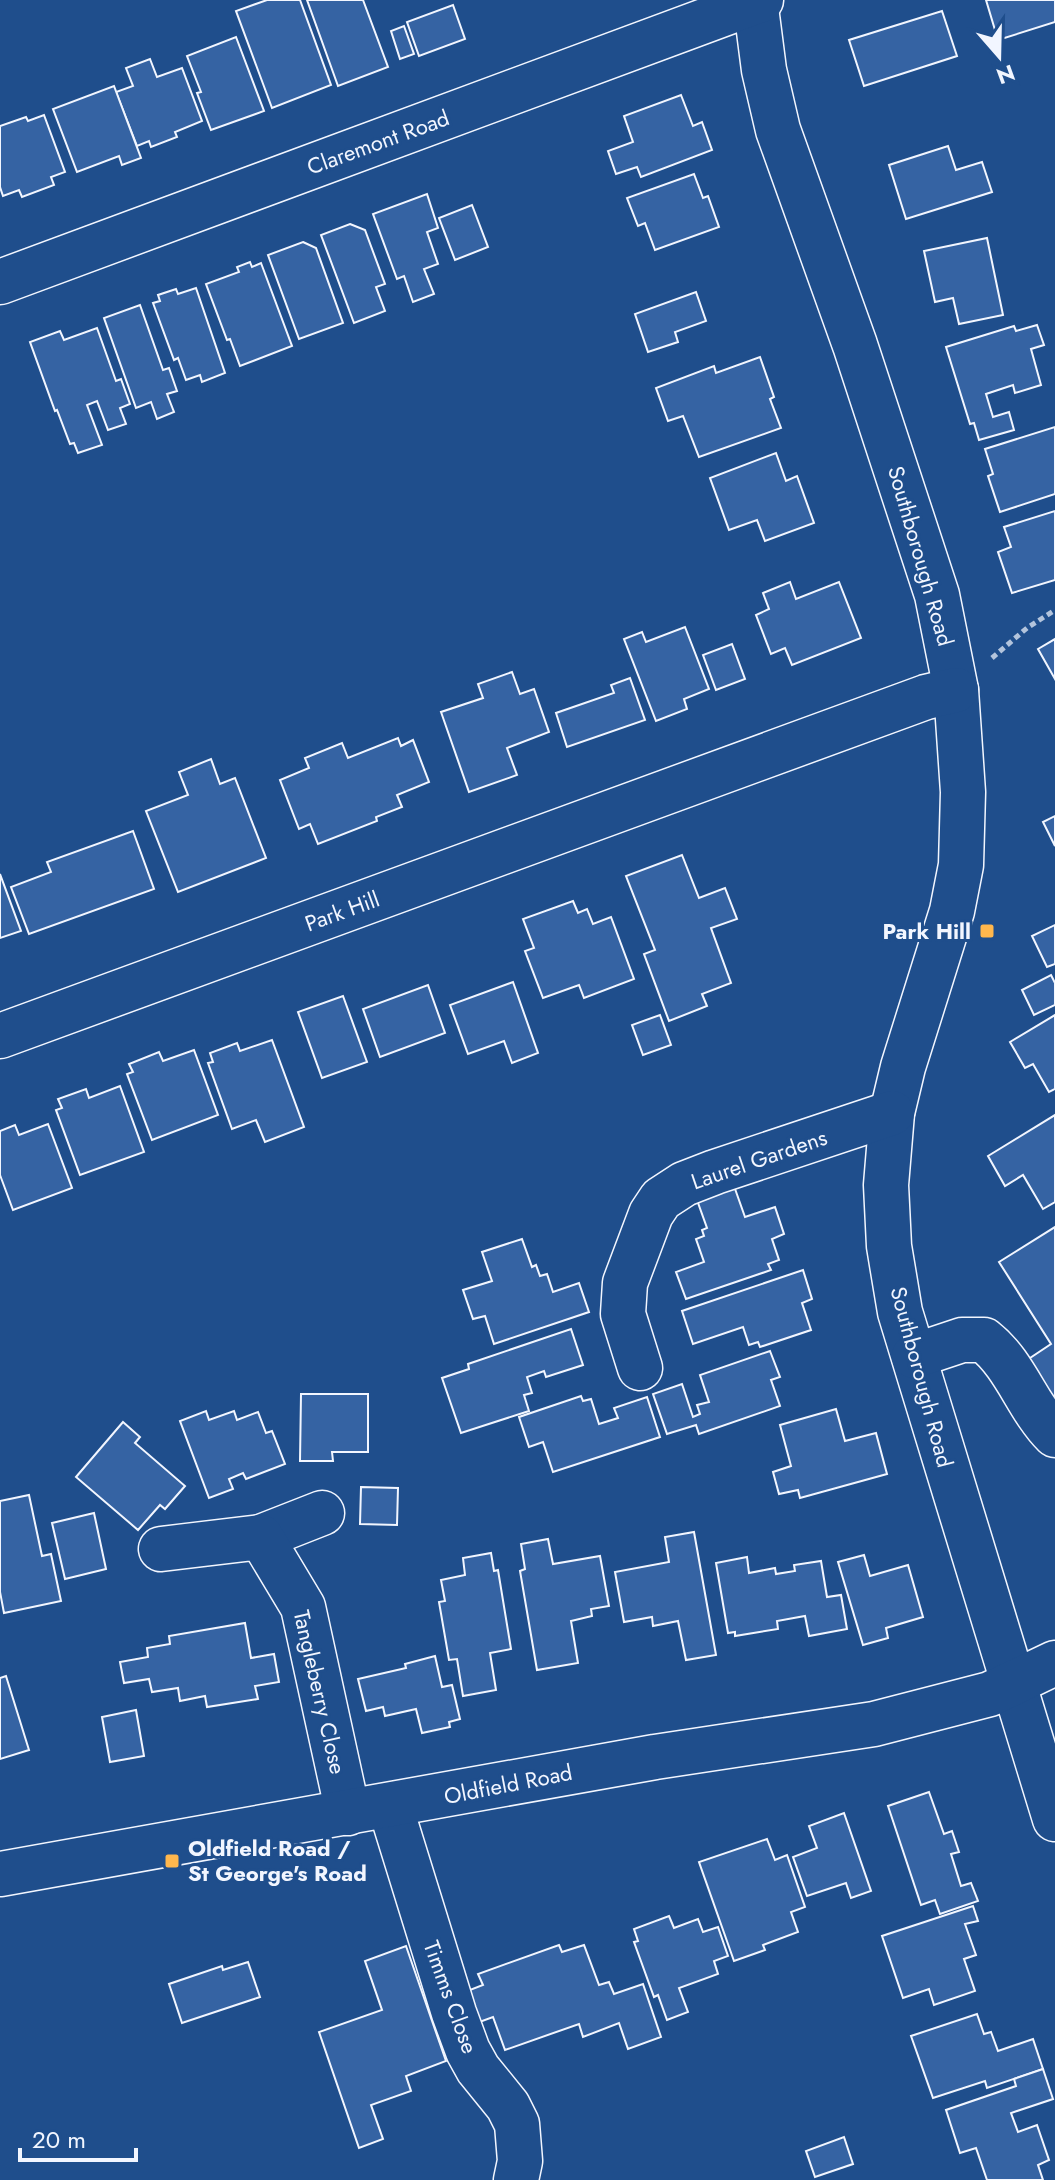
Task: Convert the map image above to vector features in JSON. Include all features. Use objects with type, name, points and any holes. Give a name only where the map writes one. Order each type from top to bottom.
[{"type":"street","name":"Claremont Road","points":[[0,282],[757,1]]},
{"type":"street","name":"Southborough Road","points":[[757,1],[764,70],[778,130],[860,359],[937,595],[956,690],[963,792],[961,865],[952,911],[903,1067],[892,1113],[886,1185],[889,1246],[900,1312],[1055,1819]]},
{"type":"street","name":"Park Hill","points":[[0,1036],[926,697],[956,690]]},
{"type":"street","name":"Laurel Gardens","points":[[640,1368],[623,1314],[625,1283],[651,1214],[661,1199],[684,1184],[715,1172],[892,1113]]},
{"type":"street","points":[[914,1356],[962,1340],[984,1340],[998,1351],[1055,1435]]},
{"type":"street","points":[[161,1549],[261,1537],[322,1513]]},
{"type":"street","name":"Tangleberry Close","points":[[261,1537],[303,1607],[369,1810]]},
{"type":"street","name":"Oldfield Road","points":[[0,1874],[655,1757],[874,1724],[951,1706],[1014,1684],[1055,1663]]},
{"type":"street","name":"Timms Close","points":[[369,1810],[468,2051],[478,2069],[508,2106],[517,2124],[520,2161],[516,2180]]},
{"type":"path","points":[[956,690],[1027,628],[1055,610]]},
{"type":"building","points":[[267,0],[300,0],[331,85],[272,108],[236,11]]},
{"type":"building","points":[[307,0],[363,0],[388,67],[338,86]]},
{"type":"building","points":[[986,0],[1055,0],[1055,22],[998,40]]},
{"type":"building","points":[[453,5],[465,39],[419,56],[407,22]]},
{"type":"building","points":[[942,11],[957,56],[864,86],[849,40]]},
{"type":"building","points":[[404,26],[414,54],[400,59],[391,31]]},
{"type":"building","points":[[236,37],[264,111],[211,130],[187,56]]},
{"type":"building","points":[[150,59],[157,77],[182,68],[202,121],[175,132],[177,137],[151,147],[149,141],[137,146],[116,92],[133,86],[126,68]]},
{"type":"building","points":[[114,86],[141,158],[122,165],[119,156],[77,172],[53,109]]},
{"type":"building","points":[[681,95],[693,126],[702,122],[712,150],[641,177],[637,167],[616,174],[608,151],[633,142],[624,116]]},
{"type":"building","points":[[44,115],[65,172],[51,177],[54,185],[22,197],[19,190],[3,196],[0,187],[0,126],[26,117],[28,121]]},
{"type":"building","points":[[948,146],[956,170],[982,162],[992,192],[906,219],[889,165]]},
{"type":"building","points":[[694,174],[703,198],[708,196],[719,227],[655,250],[645,223],[638,226],[627,198]]},
{"type":"building","points":[[427,194],[438,228],[427,232],[438,264],[424,269],[434,294],[413,302],[404,276],[397,279],[373,214]]},
{"type":"building","points":[[472,205],[488,247],[455,260],[439,218]]},
{"type":"building","points":[[350,224],[365,230],[385,284],[376,287],[385,311],[354,323],[321,235]]},
{"type":"building","points":[[987,238],[1003,315],[959,324],[953,298],[935,302],[924,251]]},
{"type":"building","points":[[303,242],[316,248],[343,323],[299,339],[268,255]]},
{"type":"building","points":[[250,262],[252,267],[261,263],[292,346],[240,366],[206,284],[239,272],[237,267]]},
{"type":"building","points":[[196,288],[225,373],[202,382],[200,375],[186,380],[178,358],[174,360],[153,303],[160,301],[158,295],[176,289],[178,294]]},
{"type":"building","points":[[696,292],[706,321],[675,332],[678,342],[648,352],[635,314]]},
{"type":"building","points":[[140,305],[163,370],[169,368],[177,391],[167,394],[174,412],[157,419],[151,402],[136,408],[104,318]]},
{"type":"building","points":[[1037,325],[1044,345],[1031,349],[1041,385],[1015,393],[1013,385],[986,394],[993,417],[1009,412],[1014,430],[979,440],[974,423],[970,424],[946,347],[1014,326],[1016,331]]},
{"type":"building","points":[[97,328],[116,381],[121,379],[130,404],[120,408],[126,424],[108,430],[97,401],[87,405],[102,445],[78,453],[74,443],[70,444],[55,411],[30,342],[60,331],[64,340]]},
{"type":"building","points":[[760,357],[781,428],[699,457],[683,416],[668,421],[656,388],[714,366],[716,373]]},
{"type":"building","points":[[1055,427],[1055,494],[1000,512],[988,476],[993,474],[985,449]]},
{"type":"building","points":[[776,453],[786,481],[797,476],[814,523],[765,541],[757,520],[729,530],[710,478]]},
{"type":"building","points":[[1055,511],[1055,580],[1012,593],[998,552],[1011,547],[1004,527]]},
{"type":"building","points":[[790,582],[796,599],[839,582],[861,638],[792,665],[785,648],[771,654],[756,615],[769,609],[763,593]]},
{"type":"building","points":[[685,627],[709,689],[684,699],[687,709],[656,721],[624,639],[642,632],[646,642]]},
{"type":"building","points":[[1055,639],[1055,679],[1038,649]]},
{"type":"building","points":[[732,644],[745,679],[716,690],[703,655]]},
{"type":"building","points":[[512,672],[520,694],[534,689],[549,732],[507,748],[517,775],[469,792],[441,712],[483,698],[478,684]]},
{"type":"building","points":[[630,678],[645,720],[567,747],[556,713],[614,693],[611,685]]},
{"type":"building","points":[[398,738],[401,746],[413,740],[429,782],[397,795],[402,807],[376,817],[377,821],[318,844],[310,824],[299,829],[280,780],[309,768],[305,758],[342,743],[348,758]]},
{"type":"building","points":[[211,759],[220,784],[235,778],[266,858],[178,892],[146,811],[188,795],[179,772]]},
{"type":"building","points":[[1055,816],[1055,846],[1043,822]]},
{"type":"building","points":[[133,831],[154,889],[29,934],[11,887],[51,872],[47,862]]},
{"type":"building","points":[[682,855],[699,898],[725,888],[737,919],[711,928],[731,983],[702,994],[707,1006],[669,1021],[644,954],[655,950],[626,876]]},
{"type":"building","points":[[0,874],[21,931],[0,938]]},
{"type":"building","points":[[573,901],[578,913],[587,909],[593,924],[611,917],[634,979],[584,998],[579,985],[543,998],[525,951],[534,948],[523,919]]},
{"type":"building","points":[[1055,925],[1055,964],[1047,967],[1032,936]]},
{"type":"building","points":[[1051,975],[1055,983],[1055,1005],[1034,1015],[1022,990]]},
{"type":"building","points":[[513,982],[538,1053],[512,1063],[504,1041],[468,1054],[450,1005]]},
{"type":"building","points":[[428,985],[445,1033],[380,1057],[363,1009]]},
{"type":"building","points":[[343,996],[367,1062],[322,1078],[298,1012]]},
{"type":"building","points":[[660,1015],[671,1045],[643,1055],[632,1025]]},
{"type":"building","points":[[1055,1015],[1055,1089],[1049,1092],[1033,1064],[1025,1068],[1010,1042]]},
{"type":"building","points":[[272,1040],[304,1127],[265,1142],[256,1120],[232,1129],[208,1063],[213,1062],[210,1053],[237,1043],[240,1051]]},
{"type":"building","points":[[194,1050],[218,1115],[152,1140],[127,1074],[133,1072],[129,1064],[159,1052],[163,1061]]},
{"type":"building","points":[[120,1086],[144,1152],[80,1175],[56,1110],[62,1108],[58,1099],[86,1089],[89,1098]]},
{"type":"building","points":[[1055,1115],[1055,1202],[1043,1209],[1023,1175],[1005,1186],[988,1156]]},
{"type":"building","points":[[48,1124],[72,1188],[13,1210],[0,1175],[0,1131],[15,1125],[19,1135]]},
{"type":"building","points":[[734,1186],[745,1217],[775,1207],[784,1234],[772,1239],[779,1260],[768,1264],[771,1270],[686,1299],[676,1272],[704,1262],[696,1239],[704,1236],[702,1230],[707,1228],[697,1200]]},
{"type":"building","points":[[1055,1227],[1055,1412],[1024,1362],[1051,1344],[999,1262]]},
{"type":"building","points":[[522,1239],[532,1267],[536,1265],[540,1276],[547,1274],[553,1292],[579,1283],[589,1312],[494,1344],[485,1316],[473,1319],[463,1290],[492,1281],[482,1252]]},
{"type":"building","points":[[803,1270],[812,1299],[802,1303],[811,1330],[760,1347],[758,1342],[749,1345],[743,1327],[693,1344],[682,1311]]},
{"type":"building","points":[[571,1329],[583,1365],[546,1377],[544,1371],[527,1377],[532,1393],[524,1395],[529,1411],[461,1433],[442,1378],[469,1369],[468,1364]]},
{"type":"building","points":[[770,1351],[780,1377],[771,1380],[780,1406],[699,1434],[696,1425],[667,1434],[653,1394],[682,1384],[693,1417],[700,1414],[697,1405],[709,1402],[700,1375]]},
{"type":"building","points":[[301,1394],[368,1394],[368,1452],[332,1452],[333,1461],[300,1461]]},
{"type":"building","points":[[581,1396],[583,1401],[591,1399],[599,1424],[618,1418],[614,1408],[647,1397],[660,1437],[553,1472],[543,1442],[529,1447],[519,1417]]},
{"type":"building","points":[[836,1409],[845,1441],[876,1433],[887,1474],[800,1498],[798,1490],[779,1494],[773,1472],[791,1466],[780,1425]]},
{"type":"building","points":[[206,1411],[209,1420],[234,1411],[237,1420],[258,1412],[266,1433],[272,1431],[285,1464],[246,1479],[243,1473],[229,1479],[233,1489],[209,1498],[180,1421]]},
{"type":"building","points":[[123,1422],[140,1437],[135,1443],[185,1486],[165,1509],[160,1505],[138,1530],[76,1477]]},
{"type":"building","points":[[361,1487],[398,1488],[397,1525],[360,1524]]},
{"type":"building","points":[[29,1495],[42,1556],[51,1554],[61,1601],[4,1613],[0,1592],[0,1501]]},
{"type":"building","points":[[94,1513],[106,1569],[65,1579],[52,1523]]},
{"type":"building","points":[[694,1532],[716,1655],[686,1660],[678,1621],[653,1626],[652,1617],[624,1622],[615,1572],[669,1562],[665,1537]]},
{"type":"building","points":[[548,1539],[553,1564],[600,1556],[609,1606],[591,1609],[592,1616],[571,1621],[578,1663],[537,1670],[520,1571],[525,1569],[521,1544]]},
{"type":"building","points":[[491,1553],[494,1571],[498,1570],[511,1649],[490,1653],[496,1690],[463,1696],[457,1659],[449,1660],[439,1602],[445,1601],[441,1580],[465,1575],[463,1558]]},
{"type":"building","points":[[864,1555],[870,1576],[908,1565],[923,1617],[886,1628],[888,1638],[863,1645],[838,1562]]},
{"type":"building","points":[[747,1557],[749,1573],[775,1568],[776,1574],[795,1571],[794,1565],[821,1561],[827,1597],[841,1595],[847,1629],[809,1636],[805,1616],[777,1621],[778,1629],[735,1636],[735,1632],[728,1633],[716,1563]]},
{"type":"building","points":[[245,1623],[251,1658],[274,1654],[279,1682],[255,1686],[258,1699],[207,1707],[205,1696],[180,1701],[178,1688],[152,1692],[149,1679],[124,1683],[120,1662],[148,1657],[147,1648],[170,1644],[169,1636]]},
{"type":"building","points":[[435,1656],[442,1687],[452,1685],[460,1719],[449,1722],[450,1727],[422,1733],[416,1709],[385,1716],[383,1707],[366,1711],[358,1679],[406,1668],[405,1664]]},
{"type":"building","points":[[6,1676],[29,1750],[0,1759],[0,1678]]},
{"type":"building","points":[[136,1710],[144,1756],[110,1762],[102,1717]]},
{"type":"building","points":[[929,1792],[944,1834],[952,1831],[959,1852],[951,1854],[961,1886],[971,1883],[978,1901],[940,1914],[935,1900],[921,1905],[888,1806]]},
{"type":"building","points":[[844,1813],[871,1891],[851,1898],[846,1883],[807,1896],[793,1857],[817,1848],[809,1826]]},
{"type":"building","points":[[767,1839],[775,1860],[787,1855],[805,1907],[791,1912],[798,1932],[763,1945],[765,1950],[734,1961],[699,1862]]},
{"type":"building","points":[[973,1906],[978,1921],[965,1924],[976,1955],[964,1959],[975,1991],[934,2005],[929,1989],[903,1998],[882,1936]]},
{"type":"building","points":[[669,1916],[674,1928],[698,1919],[703,1932],[718,1927],[728,1956],[714,1961],[718,1974],[679,1988],[688,2012],[667,2020],[658,1995],[654,1997],[634,1942],[638,1941],[634,1929]]},
{"type":"building","points":[[559,1945],[562,1952],[584,1945],[599,1985],[609,1982],[614,1994],[643,1984],[661,2037],[628,2049],[619,2023],[583,2037],[579,2024],[505,2050],[493,2017],[474,2024],[462,1993],[483,1985],[478,1974]]},
{"type":"building","points":[[406,1946],[446,2061],[406,2076],[411,2091],[371,2105],[383,2139],[359,2148],[319,2032],[382,2010],[365,1961]]},
{"type":"building","points":[[248,1962],[260,1997],[182,2023],[169,1984],[222,1966],[223,1970]]},
{"type":"building","points":[[977,2014],[984,2034],[991,2032],[998,2051],[1033,2039],[1043,2069],[987,2088],[985,2081],[933,2098],[911,2036]]},
{"type":"building","points":[[1043,2069],[1053,2099],[1011,2113],[1018,2132],[1037,2125],[1049,2160],[1038,2165],[1043,2180],[987,2180],[976,2148],[960,2153],[946,2110],[1016,2086],[1014,2079]]},
{"type":"building","points":[[844,2137],[853,2164],[815,2177],[806,2151]]},
{"type":"place","name":"Park Hill","points":[[987,931]]},
{"type":"place","name":"Oldfield Road / St George's Road","points":[[172,1861]]}]
